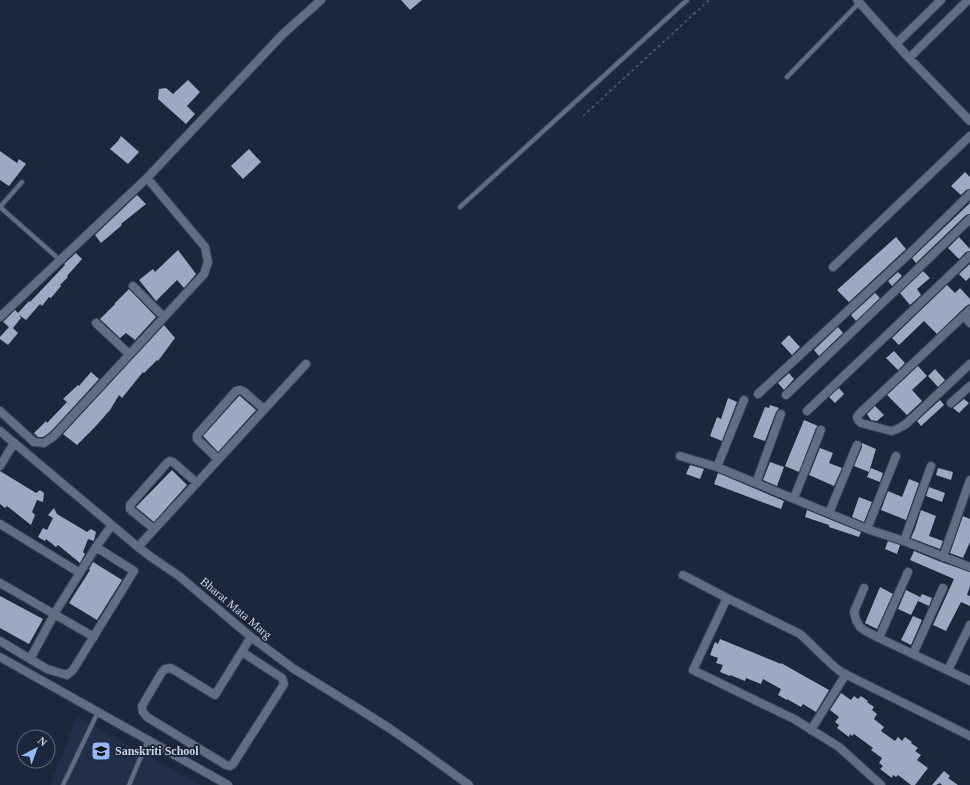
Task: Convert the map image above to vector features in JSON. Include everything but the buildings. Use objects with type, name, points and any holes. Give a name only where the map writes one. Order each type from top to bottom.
[{"type":"street","points":[[0,317],[147,178],[282,34],[321,0]]},
{"type":"street","points":[[896,44],[941,0]]},
{"type":"street","points":[[909,58],[968,0]]},
{"type":"street","points":[[858,2],[909,58],[970,121]]},
{"type":"street","points":[[832,267],[970,136]]},
{"type":"street","points":[[0,411],[34,442],[44,443],[52,437],[204,274],[208,262],[205,247],[147,178]]},
{"type":"street","points":[[758,394],[911,252],[970,194]]},
{"type":"street","points":[[786,395],[970,219]]},
{"type":"street","points":[[807,411],[970,256]]},
{"type":"street","points":[[133,286],[164,317]]},
{"type":"street","points":[[970,310],[859,414],[858,420],[861,423],[891,431],[900,428],[970,364]]},
{"type":"street","points":[[964,316],[970,323]]},
{"type":"street","points":[[96,323],[129,354]]},
{"type":"street","points":[[138,547],[306,364]]},
{"type":"street","points":[[951,403],[970,386]]},
{"type":"street","points":[[218,459],[197,439],[197,435],[236,391],[243,391],[264,409]]},
{"type":"street","points":[[716,467],[744,400]]},
{"type":"street","points":[[756,483],[781,414]]},
{"type":"street","points":[[794,498],[821,430]]},
{"type":"street","name":"Bharat Mata Marg","points":[[0,431],[138,547],[179,576],[251,637],[294,669],[360,709],[416,746],[469,785]]},
{"type":"street","points":[[0,466],[14,442]]},
{"type":"street","points":[[829,513],[857,446]]},
{"type":"street","points":[[680,456],[716,467],[829,513],[970,567]]},
{"type":"street","points":[[868,528],[896,456]]},
{"type":"street","points":[[154,530],[132,511],[130,505],[167,463],[170,461],[173,462],[197,483]]},
{"type":"street","points":[[904,541],[931,466]]},
{"type":"street","points":[[943,557],[970,480]]},
{"type":"street","points":[[0,524],[80,573]]},
{"type":"street","points":[[30,659],[54,614],[96,547],[112,525]]},
{"type":"street","points":[[0,641],[47,669],[67,675],[73,670],[134,571],[96,547]]},
{"type":"street","points":[[879,638],[908,572]]},
{"type":"street","points":[[683,575],[800,634],[831,665],[846,674],[970,736]]},
{"type":"street","points":[[0,583],[94,637]]},
{"type":"street","points":[[864,588],[854,612],[860,627],[879,638],[970,681]]},
{"type":"street","points":[[913,654],[943,588]]},
{"type":"street","points":[[727,598],[693,670],[794,719],[839,747],[881,785]]},
{"type":"street","points":[[948,670],[970,625]]},
{"type":"street","points":[[242,652],[282,678],[284,684],[233,764],[230,766],[147,717],[143,712],[142,706],[165,669],[171,668],[215,695],[251,637]]},
{"type":"street","points":[[0,657],[228,785]]},
{"type":"street","points":[[811,730],[846,674]]},
{"type":"lane","points":[[460,207],[687,0]]},
{"type":"lane","points":[[787,77],[858,2]]},
{"type":"lane","points":[[22,182],[0,207],[60,260]]},
{"type":"lane","points":[[63,785],[98,712]]},
{"type":"lane","points":[[129,785],[148,740]]},
{"type":"path","points":[[583,116],[709,0]]},
{"type":"shaded area","name":"Sanskriti School","points":[[77,717],[201,785],[50,785]]},
{"type":"place","name":"Sanskriti School","points":[[101,751]]}]
